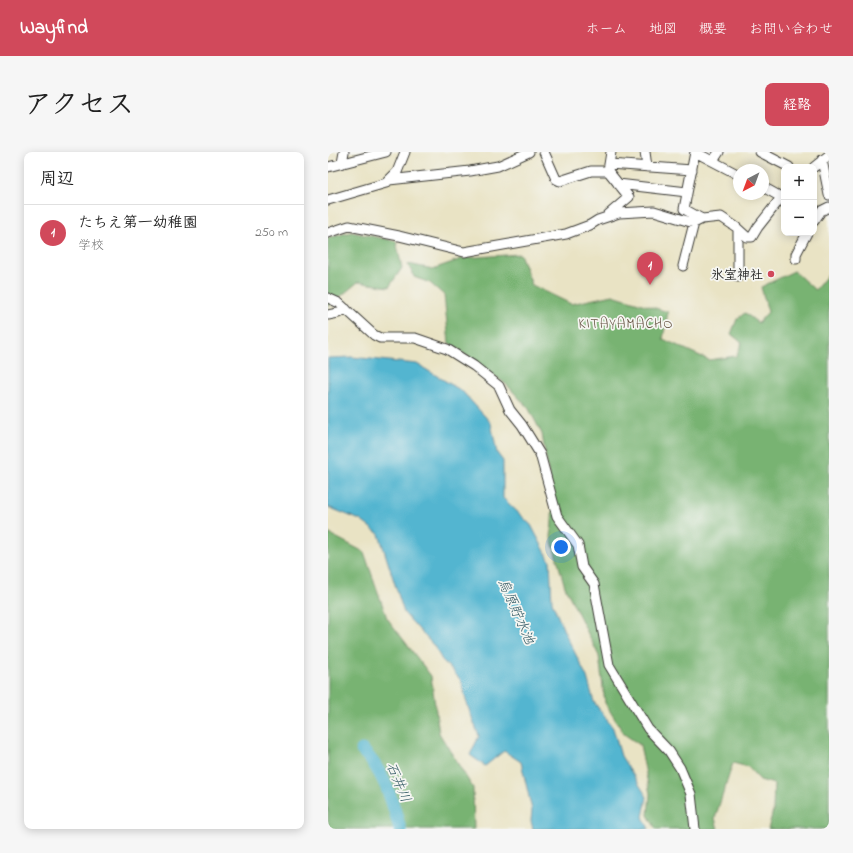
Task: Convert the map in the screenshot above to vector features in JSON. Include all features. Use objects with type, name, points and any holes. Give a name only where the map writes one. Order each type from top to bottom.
[{"type":"street","points":[[342,163],[344,152]]},
{"type":"street","points":[[328,167],[386,152]]},
{"type":"street","points":[[328,200],[386,183],[397,172],[405,152]]},
{"type":"street","points":[[389,180],[470,171],[498,166],[530,152]]},
{"type":"street","points":[[544,152],[556,180],[560,181],[591,171],[608,168],[647,167],[692,170]]},
{"type":"street","points":[[604,218],[629,197],[618,184],[608,168],[611,152]]},
{"type":"street","points":[[645,152],[647,167]]},
{"type":"street","points":[[698,221],[684,208],[695,152],[733,172]]},
{"type":"street","points":[[713,161],[719,152]]},
{"type":"street","points":[[760,152],[783,164]]},
{"type":"street","points":[[817,165],[826,158]]},
{"type":"street","points":[[826,158],[829,195]]},
{"type":"street","points":[[618,184],[687,192]]},
{"type":"street","points":[[769,190],[781,195]]},
{"type":"street","points":[[328,233],[349,226],[399,236],[464,252],[566,234],[619,213],[654,211],[698,221],[721,217],[747,237],[752,237],[758,227],[781,198]]},
{"type":"street","points":[[817,217],[821,211],[829,207]]},
{"type":"street","points":[[683,266],[698,221]]},
{"type":"street","points":[[738,229],[738,277]]},
{"type":"street","points":[[796,259],[796,254],[805,236]]},
{"type":"street","points":[[328,298],[339,303],[374,335],[380,338],[415,338],[447,349],[474,366],[499,386],[510,410],[522,425],[540,454],[557,516],[578,545],[582,567],[594,584],[609,666],[648,729],[668,750],[680,768],[692,794],[695,829]]},
{"type":"street","points":[[328,315],[338,313],[346,309]]},
{"type":"green space","points":[[351,232],[396,241],[402,268],[389,287],[358,282],[328,307],[328,238]]},
{"type":"green space","points":[[520,254],[532,285],[571,304],[613,295],[668,312],[663,339],[709,360],[736,356],[742,343],[731,334],[737,319],[745,313],[758,323],[768,312],[761,287],[794,271],[815,290],[829,273],[829,829],[768,829],[773,811],[774,784],[760,780],[748,767],[733,763],[715,818],[718,829],[656,829],[648,815],[650,794],[640,745],[624,734],[605,703],[599,656],[565,587],[551,538],[553,501],[542,434],[529,409],[507,385],[449,343],[444,295],[430,283],[414,277],[408,264],[433,269],[464,258]]},
{"type":"green space","points":[[328,533],[364,552],[387,618],[431,676],[439,733],[473,788],[474,829],[328,829]]},
{"type":"water","name":"烏原貯水池","points":[[352,357],[417,364],[462,391],[491,423],[497,453],[503,461],[503,498],[531,525],[550,561],[552,602],[564,631],[587,677],[594,702],[613,728],[621,756],[647,797],[643,817],[649,829],[533,829],[531,821],[532,810],[521,762],[504,751],[485,766],[470,755],[479,736],[468,707],[460,679],[442,660],[434,646],[404,613],[379,534],[360,520],[328,507],[328,358]]},
{"type":"waterway","name":"石井川","points":[[362,750],[370,758],[382,777],[394,807],[400,829]]},
{"type":"place","name":"氷室神社","points":[[771,274]]},
{"type":"place","name":"たちえ第一幼稚園","points":[[650,285]]},
{"type":"district","name":"KITAYAMACHO","points":[[626,323]]}]
